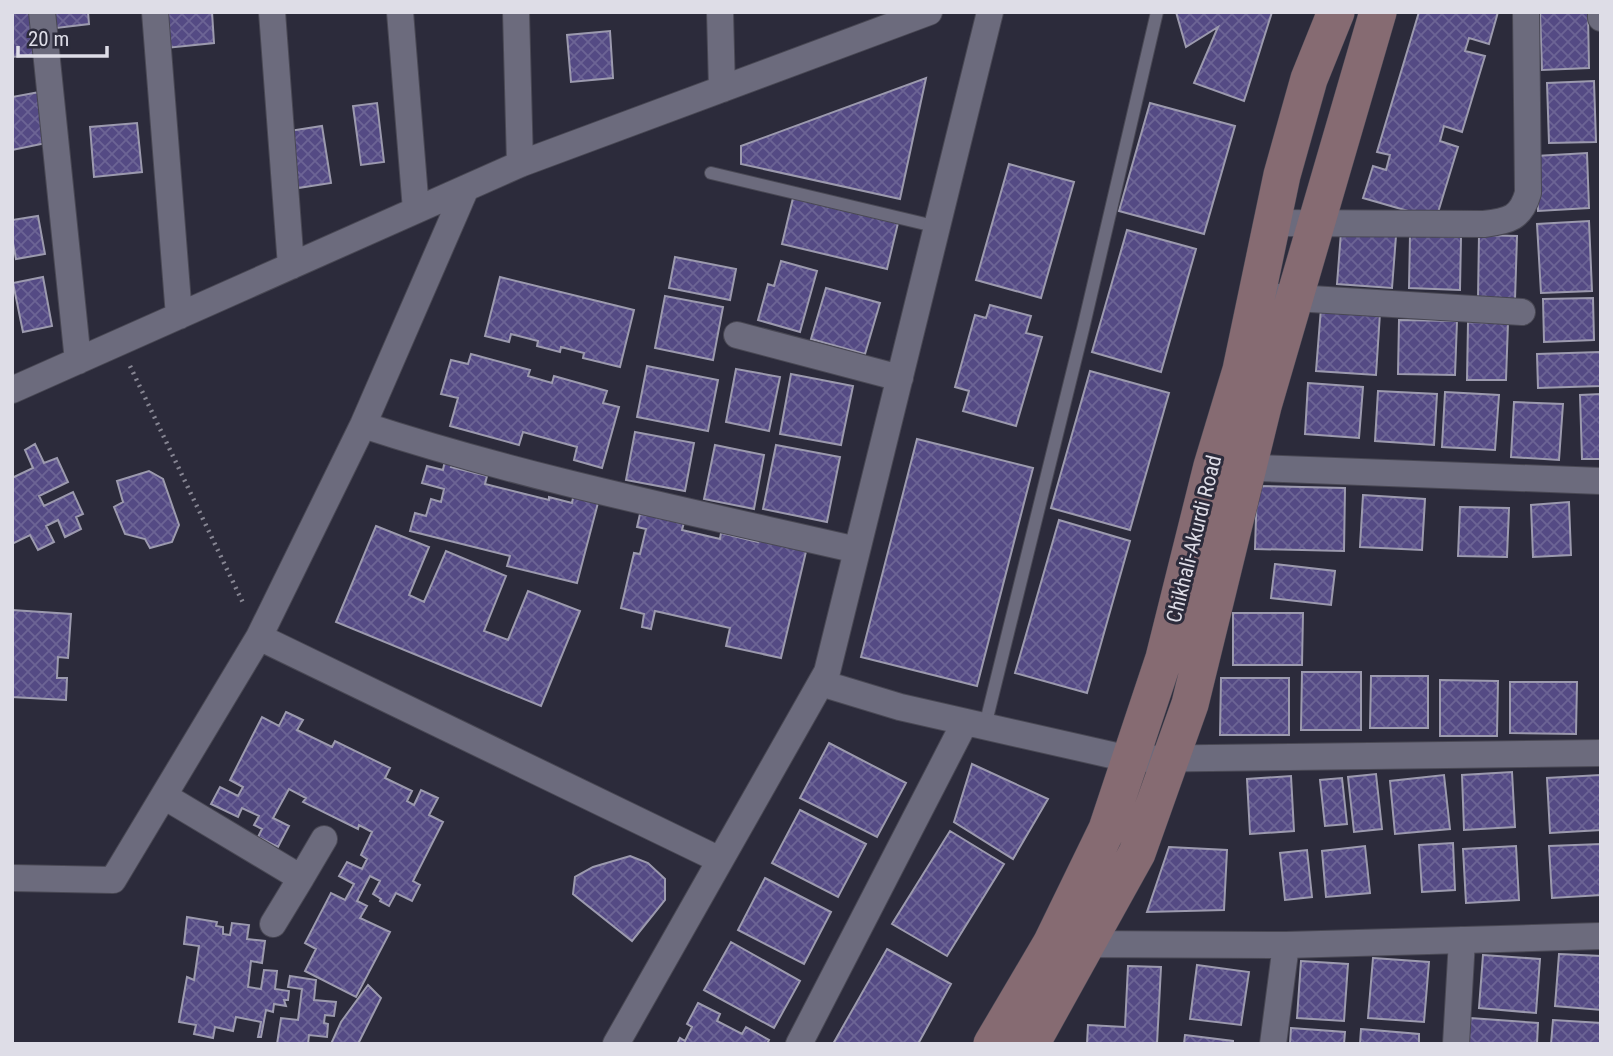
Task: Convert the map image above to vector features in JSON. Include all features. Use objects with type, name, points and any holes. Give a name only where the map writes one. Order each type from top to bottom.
[{"type":"main road","name":"Chikhali-Akurdi Road","points":[[992,1044],[1068,944],[1164,658],[1212,466],[1241,370],[1270,223],[1309,79],[1336,12]]},
{"type":"main road","points":[[1031,1044],[1068,944],[1137,853],[1190,704],[1248,468],[1378,12]]},
{"type":"street","points":[[42,12],[78,361]]},
{"type":"street","points":[[155,12],[179,316]]},
{"type":"street","points":[[272,12],[291,266]]},
{"type":"street","points":[[400,12],[416,210]]},
{"type":"street","points":[[516,12],[520,164]]},
{"type":"street","points":[[720,12],[722,89]]},
{"type":"street","points":[[617,1044],[827,672],[990,12]]},
{"type":"street","points":[[1270,223],[1484,224],[1512,218],[1524,208],[1528,192],[1526,12]]},
{"type":"street","points":[[1601,12],[1601,18]]},
{"type":"street","points":[[12,390],[520,164],[920,14]]},
{"type":"street","points":[[12,878],[113,880],[259,637],[363,425],[466,188]]},
{"type":"street","points":[[1256,295],[1522,312]]},
{"type":"street","points":[[737,335],[901,378]]},
{"type":"street","points":[[363,425],[440,450],[530,474],[857,550]]},
{"type":"street","points":[[1212,466],[1601,481]]},
{"type":"street","points":[[259,637],[720,860]]},
{"type":"street","points":[[821,683],[900,708],[1129,758],[1601,753]]},
{"type":"street","points":[[799,1044],[975,724]]},
{"type":"street","points":[[164,796],[301,878]]},
{"type":"street","points":[[273,924],[324,839]]},
{"type":"street","points":[[1068,944],[1286,945],[1601,936]]},
{"type":"street","points":[[1456,1044],[1461,940]]},
{"type":"street","points":[[1273,1044],[1286,945]]},
{"type":"lane","points":[[975,724],[1083,329],[1157,12]]},
{"type":"lane","points":[[711,173],[938,227]]},
{"type":"path","points":[[119,343],[259,637]]},
{"type":"building","points":[[12,12],[31,12],[35,55],[12,57]]},
{"type":"building","points":[[46,12],[88,12],[89,24],[48,29]]},
{"type":"building","points":[[163,12],[212,12],[214,43],[166,48]]},
{"type":"building","points":[[1176,12],[1272,12],[1244,101],[1194,83],[1218,27],[1186,47]]},
{"type":"building","points":[[1419,12],[1498,12],[1489,44],[1469,38],[1465,51],[1485,56],[1462,132],[1444,126],[1440,141],[1458,147],[1436,219],[1363,198],[1373,166],[1386,170],[1390,155],[1377,152]]},
{"type":"building","points":[[1540,12],[1588,12],[1589,68],[1542,70]]},
{"type":"building","points":[[610,31],[613,78],[571,82],[567,35]]},
{"type":"building","points":[[926,78],[900,199],[741,164],[741,146]]},
{"type":"building","points":[[1594,81],[1596,142],[1549,143],[1547,83]]},
{"type":"building","points":[[45,91],[51,142],[12,150],[12,97]]},
{"type":"building","points":[[377,103],[384,162],[361,165],[353,106]]},
{"type":"building","points":[[1150,103],[1235,126],[1204,234],[1119,211]]},
{"type":"building","points":[[137,123],[142,172],[94,177],[90,127]]},
{"type":"building","points":[[322,126],[331,183],[298,188],[289,131]]},
{"type":"building","points":[[1587,153],[1589,208],[1538,211],[1536,156]]},
{"type":"building","points":[[1009,164],[1074,182],[1041,298],[976,280]]},
{"type":"building","points":[[793,198],[898,223],[887,269],[782,244]]},
{"type":"building","points":[[38,216],[45,254],[16,259],[12,220]]},
{"type":"building","points":[[1589,221],[1592,291],[1541,293],[1537,224]]},
{"type":"building","points":[[1127,230],[1196,249],[1161,372],[1092,352]]},
{"type":"building","points":[[1341,232],[1396,236],[1392,288],[1337,284]]},
{"type":"building","points":[[1410,235],[1461,237],[1460,290],[1409,288]]},
{"type":"building","points":[[1479,235],[1517,236],[1515,300],[1478,299]]},
{"type":"building","points":[[675,257],[736,269],[730,300],[669,288]]},
{"type":"building","points":[[781,261],[817,271],[800,332],[758,320],[768,284],[774,286]]},
{"type":"building","points":[[43,277],[52,326],[23,332],[13,283]]},
{"type":"building","points":[[500,277],[634,310],[620,367],[583,358],[584,353],[561,347],[560,352],[537,346],[538,341],[511,334],[509,342],[485,336]]},
{"type":"building","points":[[826,288],[880,303],[865,354],[811,339]]},
{"type":"building","points":[[665,296],[723,307],[713,360],[655,348]]},
{"type":"building","points":[[1593,298],[1594,340],[1544,342],[1543,299]]},
{"type":"building","points":[[990,305],[1031,316],[1026,333],[1042,337],[1016,426],[963,411],[969,391],[955,387],[975,315],[986,318]]},
{"type":"building","points":[[1321,308],[1380,313],[1376,375],[1316,371]]},
{"type":"building","points":[[1399,320],[1457,321],[1455,375],[1398,374]]},
{"type":"building","points":[[1468,322],[1508,323],[1506,380],[1467,380]]},
{"type":"building","points":[[1600,352],[1601,386],[1538,388],[1537,354]]},
{"type":"building","points":[[471,354],[530,370],[528,376],[552,383],[554,376],[607,391],[603,403],[619,407],[602,468],[574,460],[577,447],[523,432],[519,445],[450,426],[458,398],[441,394],[451,360],[468,364]]},
{"type":"building","points":[[647,366],[718,380],[708,431],[637,417]]},
{"type":"building","points":[[736,369],[780,377],[769,431],[726,422]]},
{"type":"building","points":[[1090,371],[1169,393],[1130,530],[1051,508]]},
{"type":"building","points":[[791,374],[853,386],[841,445],[780,434]]},
{"type":"building","points":[[1308,383],[1363,387],[1359,438],[1305,434]]},
{"type":"building","points":[[1378,391],[1437,394],[1434,445],[1375,441]]},
{"type":"building","points":[[1445,392],[1499,395],[1495,450],[1442,447]]},
{"type":"building","points":[[1601,394],[1601,459],[1582,459],[1580,395]]},
{"type":"building","points":[[1514,402],[1563,404],[1559,460],[1511,457]]},
{"type":"building","points":[[635,432],[694,443],[685,491],[626,480]]},
{"type":"building","points":[[917,439],[1033,468],[977,686],[861,657]]},
{"type":"building","points":[[35,444],[44,463],[57,458],[68,482],[39,496],[44,506],[73,492],[83,514],[76,517],[81,529],[65,537],[58,520],[46,526],[54,542],[38,550],[30,535],[12,544],[12,478],[33,468],[25,450]]},
{"type":"building","points":[[715,445],[764,455],[754,509],[704,499]]},
{"type":"building","points":[[776,445],[840,457],[827,522],[763,509]]},
{"type":"building","points":[[445,460],[453,462],[451,467],[487,476],[485,484],[549,500],[549,497],[572,503],[574,493],[599,499],[577,583],[507,566],[510,556],[410,531],[415,513],[426,516],[431,499],[441,502],[444,489],[422,483],[427,466],[443,470]]},
{"type":"building","points":[[149,471],[163,479],[179,525],[172,542],[150,548],[145,539],[125,534],[114,507],[123,502],[117,481]]},
{"type":"building","points":[[1257,486],[1345,488],[1344,551],[1255,549]]},
{"type":"building","points":[[1363,495],[1425,499],[1422,550],[1360,547]]},
{"type":"building","points":[[1569,502],[1571,555],[1533,557],[1531,505]]},
{"type":"building","points":[[1460,507],[1509,508],[1507,557],[1458,556]]},
{"type":"building","points":[[640,514],[686,515],[682,530],[720,539],[721,533],[758,542],[760,532],[808,543],[781,658],[726,646],[730,628],[655,611],[651,629],[642,627],[644,614],[621,608],[634,553],[640,554],[646,529],[637,527]]},
{"type":"building","points":[[1059,520],[1130,541],[1087,693],[1015,673]]},
{"type":"building","points":[[376,526],[429,547],[409,595],[424,602],[446,551],[506,576],[484,631],[508,640],[528,591],[580,611],[541,706],[336,622]]},
{"type":"building","points":[[1275,564],[1335,571],[1331,605],[1271,598]]},
{"type":"building","points":[[12,610],[71,614],[68,658],[58,657],[57,678],[67,678],[66,700],[12,697]]},
{"type":"building","points":[[1233,613],[1303,613],[1302,665],[1233,665]]},
{"type":"building","points":[[1302,672],[1361,672],[1361,730],[1301,730]]},
{"type":"building","points":[[1371,676],[1428,676],[1428,728],[1370,728]]},
{"type":"building","points":[[1221,678],[1289,678],[1289,735],[1220,735]]},
{"type":"building","points":[[1440,680],[1498,681],[1497,736],[1440,736]]},
{"type":"building","points":[[1510,682],[1577,682],[1576,734],[1510,733]]},
{"type":"building","points":[[286,712],[303,720],[297,730],[332,747],[335,741],[390,768],[385,778],[412,791],[407,801],[414,805],[421,790],[438,798],[429,815],[443,822],[413,881],[420,885],[412,901],[396,893],[389,906],[380,901],[381,899],[373,894],[380,881],[370,876],[357,901],[367,906],[360,918],[390,932],[356,997],[305,971],[316,949],[305,943],[331,893],[345,900],[354,884],[339,876],[347,862],[362,869],[367,859],[361,855],[372,832],[359,825],[358,829],[303,802],[306,798],[289,789],[273,818],[289,826],[278,847],[258,837],[262,829],[254,825],[259,816],[242,808],[238,817],[211,804],[220,787],[238,796],[243,787],[230,780],[262,717],[279,726]]},
{"type":"building","points":[[829,743],[906,783],[877,837],[800,798]]},
{"type":"building","points":[[972,764],[1048,799],[1013,859],[954,822]]},
{"type":"building","points":[[1512,772],[1515,827],[1464,830],[1462,775]]},
{"type":"building","points":[[1376,774],[1382,829],[1354,832],[1348,777]]},
{"type":"building","points":[[1444,775],[1450,829],[1395,834],[1390,781]]},
{"type":"building","points":[[1600,775],[1601,830],[1550,833],[1547,778]]},
{"type":"building","points":[[1291,776],[1294,831],[1250,834],[1247,779]]},
{"type":"building","points":[[1342,778],[1347,824],[1325,826],[1320,780]]},
{"type":"building","points":[[800,810],[866,844],[838,897],[772,863]]},
{"type":"building","points":[[950,831],[1004,864],[947,956],[892,924]]},
{"type":"building","points":[[1453,843],[1455,890],[1422,892],[1419,845]]},
{"type":"building","points":[[1601,844],[1601,895],[1552,898],[1549,846]]},
{"type":"building","points":[[1365,846],[1370,893],[1326,897],[1322,851]]},
{"type":"building","points":[[1516,846],[1519,900],[1466,903],[1463,849]]},
{"type":"building","points":[[1169,847],[1227,850],[1224,910],[1147,912]]},
{"type":"building","points":[[1307,850],[1312,897],[1285,900],[1280,853]]},
{"type":"building","points":[[630,856],[648,863],[665,879],[665,900],[632,941],[573,894],[575,877],[593,867]]},
{"type":"building","points":[[765,878],[831,912],[804,964],[738,930]]},
{"type":"building","points":[[187,917],[217,922],[216,926],[223,927],[223,934],[230,935],[232,923],[249,925],[247,939],[265,941],[262,963],[251,961],[248,987],[261,989],[264,970],[277,971],[275,989],[289,991],[288,1000],[284,1000],[286,1006],[274,1004],[273,1012],[266,1010],[261,1037],[258,1037],[261,1022],[236,1017],[233,1031],[215,1027],[213,1038],[194,1034],[196,1025],[179,1022],[187,977],[194,980],[199,946],[184,944]]},
{"type":"building","points":[[731,942],[800,981],[774,1028],[704,990]]},
{"type":"building","points":[[887,949],[951,984],[918,1044],[833,1044]]},
{"type":"building","points":[[1559,954],[1601,956],[1601,1010],[1555,1006]]},
{"type":"building","points":[[1483,955],[1540,959],[1536,1013],[1479,1008]]},
{"type":"building","points":[[1373,958],[1429,962],[1424,1022],[1368,1018]]},
{"type":"building","points":[[1301,961],[1348,964],[1344,1021],[1297,1018]]},
{"type":"building","points":[[1197,965],[1249,972],[1241,1025],[1190,1019]]},
{"type":"building","points":[[1128,966],[1161,967],[1157,1044],[1087,1044],[1088,1025],[1125,1027]]},
{"type":"building","points":[[290,976],[316,980],[314,1000],[336,1002],[334,1016],[325,1015],[324,1023],[328,1024],[327,1037],[309,1035],[308,1044],[277,1044],[281,1018],[298,1020],[302,989],[288,987]]},
{"type":"building","points":[[368,985],[381,998],[358,1044],[331,1044],[341,1022]]},
{"type":"building","points":[[698,1003],[720,1014],[717,1021],[742,1034],[746,1027],[769,1040],[767,1044],[677,1044],[680,1038],[685,1041],[692,1027],[687,1024]]},
{"type":"building","points":[[1470,1018],[1538,1023],[1537,1044],[1468,1044]]},
{"type":"building","points":[[1553,1020],[1601,1023],[1601,1044],[1551,1044]]},
{"type":"building","points":[[1291,1028],[1345,1032],[1344,1044],[1290,1044]]},
{"type":"building","points":[[1361,1029],[1419,1034],[1419,1044],[1360,1044]]},
{"type":"building","points":[[1185,1035],[1233,1041],[1233,1044],[1184,1044]]}]
